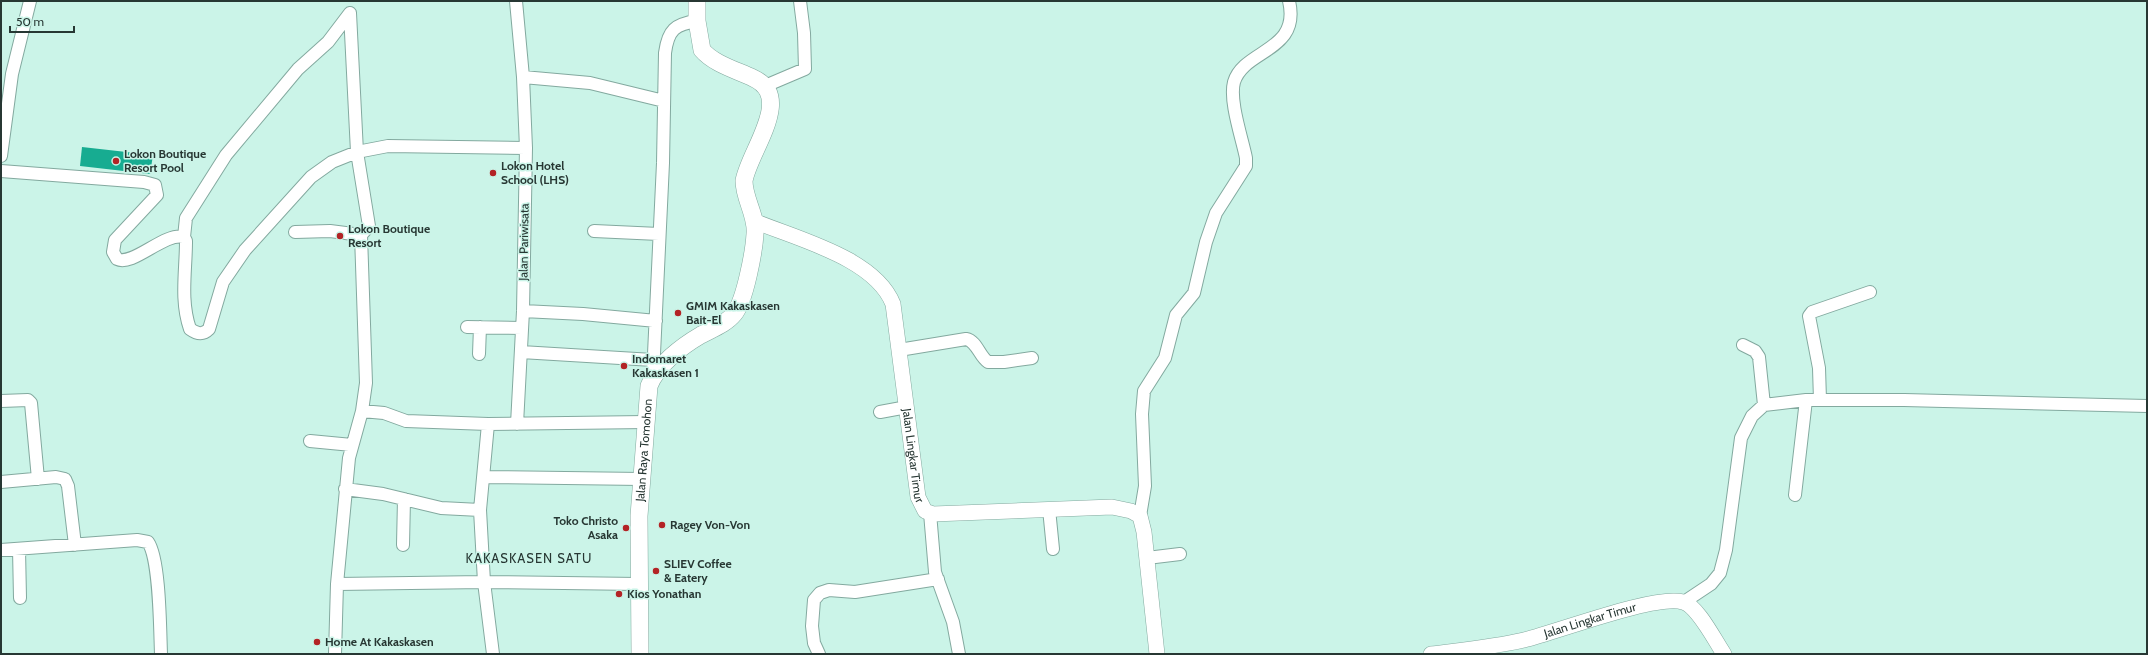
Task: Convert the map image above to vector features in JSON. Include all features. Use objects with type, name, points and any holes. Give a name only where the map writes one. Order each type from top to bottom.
[{"type":"highway","points":[[653,367],[728,320],[740,306],[755,243],[754,221],[745,193],[744,181],[770,111],[770,95],[760,81],[705,54],[702,50],[697,21],[697,1]]},
{"type":"highway","name":"Jalan Raya Tomohon","points":[[640,654],[638,584],[639,516],[649,386],[653,367]]},
{"type":"main road","name":"Jalan Lingkar Timur","points":[[754,221],[831,252],[869,273],[891,298],[907,406],[918,497],[925,511],[930,513],[1112,507],[1132,511],[1140,516]]},
{"type":"main road","points":[[1140,516],[1147,558],[1157,654]]},
{"type":"main road","name":"Jalan Lingkar Timur","points":[[1431,654],[1524,640],[1645,605],[1666,602],[1684,602]]},
{"type":"main road","points":[[1684,602],[1698,615],[1724,654]]},
{"type":"street","points":[[1,156],[12,74],[30,1]]},
{"type":"street","name":"Jalan Pariwisata","points":[[516,1],[523,77],[526,148],[523,311],[517,424]]},
{"type":"street","points":[[765,86],[804,69],[804,33],[800,1]]},
{"type":"street","points":[[1140,516],[1145,486],[1142,442],[1144,391],[1165,358],[1176,315],[1194,293],[1206,242],[1216,213],[1246,166],[1246,158],[1234,102],[1233,91],[1236,76],[1241,68],[1279,41],[1290,20],[1289,1]]},
{"type":"street","points":[[335,654],[338,584],[345,489],[352,445],[362,411],[366,383],[361,235],[368,226],[357,152],[350,13],[328,42],[298,69],[226,155],[186,218],[184,237],[186,254],[184,279],[188,322],[194,332],[205,333],[209,329],[218,291],[245,250],[300,187],[332,162],[357,152],[388,146],[526,148]]},
{"type":"street","points":[[521,352],[653,367],[667,39],[670,34],[681,24],[697,21]]},
{"type":"street","points":[[523,77],[590,83],[664,100]]},
{"type":"street","points":[[1,171],[144,182],[155,185],[157,195],[115,240],[113,252],[114,257],[120,261],[133,257],[166,241],[184,237]]},
{"type":"street","points":[[295,232],[330,231],[361,235]]},
{"type":"street","points":[[594,231],[659,234]]},
{"type":"street","points":[[1820,400],[1819,368],[1810,314],[1870,292]]},
{"type":"street","points":[[523,311],[656,322]]},
{"type":"street","points":[[467,327],[522,328]]},
{"type":"street","points":[[479,354],[480,327]]},
{"type":"street","points":[[899,350],[966,339],[973,343],[988,362],[1004,362],[1032,358]]},
{"type":"street","points":[[1743,346],[1755,351],[1759,357],[1764,404]]},
{"type":"street","points":[[1,401],[28,400],[31,403],[38,479]]},
{"type":"street","points":[[1795,495],[1806,400]]},
{"type":"street","points":[[1684,602],[1711,584],[1720,573],[1726,550],[1741,438],[1752,416],[1764,404],[1820,400],[2147,406]]},
{"type":"street","points":[[880,412],[907,406]]},
{"type":"street","points":[[362,411],[384,414],[406,421],[488,424],[646,422]]},
{"type":"street","points":[[488,424],[480,510],[484,582],[492,654]]},
{"type":"street","points":[[310,441],[352,445]]},
{"type":"street","points":[[1,482],[58,477],[66,480],[75,544]]},
{"type":"street","points":[[483,477],[642,479]]},
{"type":"street","points":[[345,489],[383,494],[440,508],[480,510]]},
{"type":"street","points":[[403,545],[404,499]]},
{"type":"street","points":[[1049,509],[1054,549]]},
{"type":"street","points":[[930,513],[932,545],[938,579],[953,622],[959,654]]},
{"type":"street","points":[[1,550],[137,540],[148,542],[153,553],[157,584],[161,654]]},
{"type":"street","points":[[18,549],[20,598]]},
{"type":"street","points":[[1147,558],[1180,554]]},
{"type":"street","points":[[819,654],[814,642],[812,626],[814,600],[820,593],[829,590],[855,592],[938,579]]},
{"type":"street","points":[[338,584],[484,582],[638,584]]},
{"type":"shaded area","name":"Lokon Boutique Resort Pool","points":[[82,147],[153,155],[150,174],[80,166]]},
{"type":"place","name":"Lokon Boutique Resort Pool","points":[[116,161]]},
{"type":"place","name":"Lokon Hotel School (LHS)","points":[[493,173]]},
{"type":"place","name":"Lokon Boutique Resort","points":[[340,236]]},
{"type":"place","name":"GMIM Kakaskasen Bait-El","points":[[678,313]]},
{"type":"place","name":"Indomaret Kakaskasen 1","points":[[624,366]]},
{"type":"place","name":"Ragey Von-Von","points":[[662,525]]},
{"type":"place","name":"Toko Christo Asaka","points":[[626,528]]},
{"type":"place","name":"SLIEV Coffee & Eatery","points":[[656,571]]},
{"type":"place","name":"Kios Yonathan","points":[[619,594]]},
{"type":"place","name":"Home At Kakaskasen","points":[[317,642]]},
{"type":"district","name":"KAKASKASEN SATU","points":[[529,558]]}]
